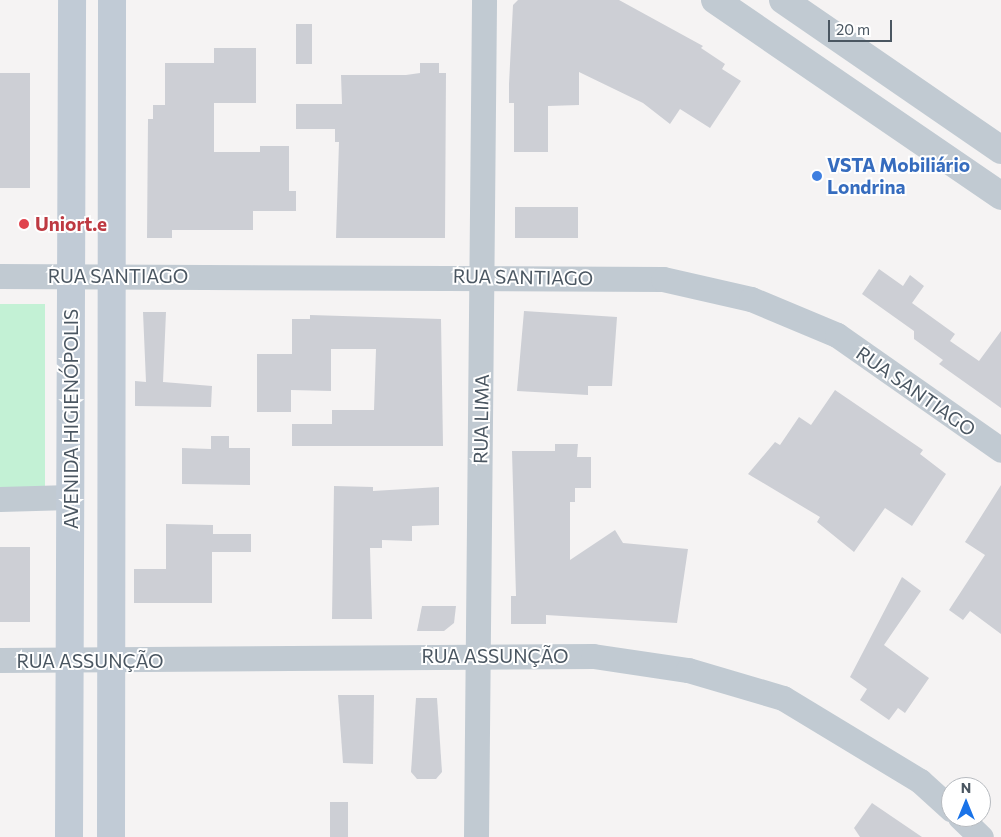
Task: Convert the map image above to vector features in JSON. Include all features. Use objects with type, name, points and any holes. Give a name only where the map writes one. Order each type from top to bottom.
[{"type":"main road","name":"AVENIDA HIGIENÓPOLIS","points":[[69,837],[72,0]]},
{"type":"main road","name":"AVENIDA HIGIENÓPOLIS","points":[[111,837],[112,0]]},
{"type":"street","name":"RUA LIMA","points":[[476,837],[483,276],[484,0]]},
{"type":"street","points":[[715,0],[1001,196]]},
{"type":"street","points":[[783,0],[1001,150]]},
{"type":"street","name":"RUA SANTIAGO","points":[[0,276],[483,276],[662,279],[751,299],[837,335],[1001,450]]},
{"type":"street","points":[[0,499],[70,497]]},
{"type":"street","name":"RUA ASSUNÇÃO","points":[[0,660],[110,662],[593,656],[688,670],[783,698],[920,780],[941,800]]},
{"type":"street","points":[[971,827],[982,837]]},
{"type":"green space","points":[[0,304],[45,304],[45,490],[0,490]]},
{"type":"building","points":[[518,0],[619,0],[703,46],[701,48],[725,64],[722,69],[741,81],[710,128],[680,109],[670,124],[643,103],[579,72],[579,105],[548,106],[548,152],[514,152],[514,103],[509,103],[509,84],[513,5]]},
{"type":"building","points":[[296,24],[312,24],[312,64],[296,64]]},
{"type":"building","points":[[214,48],[256,48],[256,103],[214,103],[214,152],[260,152],[260,146],[289,146],[289,191],[296,191],[296,211],[253,211],[253,230],[172,230],[172,238],[147,238],[148,119],[153,119],[153,105],[165,105],[165,63],[214,63]]},
{"type":"building","points":[[420,63],[439,63],[439,73],[446,73],[445,238],[336,238],[339,142],[335,142],[335,129],[296,129],[296,104],[342,104],[341,75],[406,75],[420,73]]},
{"type":"building","points":[[0,73],[30,73],[30,188],[0,188]]},
{"type":"building","points":[[515,207],[578,207],[578,238],[515,238]]},
{"type":"building","points":[[879,269],[903,286],[910,275],[924,286],[912,303],[955,334],[950,341],[979,361],[1001,331],[1001,408],[939,364],[943,360],[914,339],[914,331],[862,294]]},
{"type":"building","points":[[524,311],[617,317],[612,386],[588,386],[588,395],[517,391]]},
{"type":"building","points":[[143,312],[166,312],[163,382],[212,386],[211,407],[135,406],[135,381],[146,382]]},
{"type":"building","points":[[310,315],[441,319],[443,446],[292,446],[292,424],[332,424],[332,410],[374,410],[376,349],[331,349],[331,391],[291,390],[291,412],[257,412],[257,354],[292,354],[292,319],[310,319]]},
{"type":"building","points":[[835,390],[923,450],[920,454],[946,474],[912,526],[885,508],[854,552],[817,522],[820,517],[748,474],[775,442],[780,445],[799,417],[811,425]]},
{"type":"building","points":[[211,436],[229,436],[229,448],[250,448],[250,485],[182,484],[182,448],[211,449]]},
{"type":"building","points":[[555,444],[578,444],[577,457],[591,457],[591,488],[575,488],[575,502],[570,502],[570,560],[615,530],[623,543],[688,549],[677,623],[546,615],[546,624],[511,624],[511,596],[516,596],[512,451],[555,451]]},
{"type":"building","points":[[1001,485],[1001,634],[970,611],[963,620],[949,610],[985,555],[965,542]]},
{"type":"building","points":[[334,486],[373,487],[373,491],[439,487],[439,525],[412,526],[412,541],[382,540],[382,548],[370,548],[372,619],[332,619]]},
{"type":"building","points":[[166,524],[213,525],[213,534],[251,534],[251,552],[212,552],[212,603],[134,603],[134,569],[166,569]]},
{"type":"building","points":[[0,547],[30,547],[30,622],[0,622]]},
{"type":"building","points":[[902,577],[921,591],[884,645],[929,678],[905,713],[898,708],[889,720],[860,700],[867,689],[850,677]]},
{"type":"building","points":[[422,606],[456,606],[454,623],[444,631],[417,631]]},
{"type":"building","points":[[338,695],[374,695],[373,764],[343,763]]},
{"type":"building","points":[[416,698],[437,698],[442,772],[436,779],[417,779],[411,772]]},
{"type":"building","points":[[330,802],[348,802],[348,837],[330,837]]},
{"type":"building","points":[[872,803],[922,837],[860,837],[854,828]]},
{"type":"place","name":"VSTA Mobiliário Londrina","points":[[817,176]]},
{"type":"place","name":"Uniort.e","points":[[24,224]]}]
